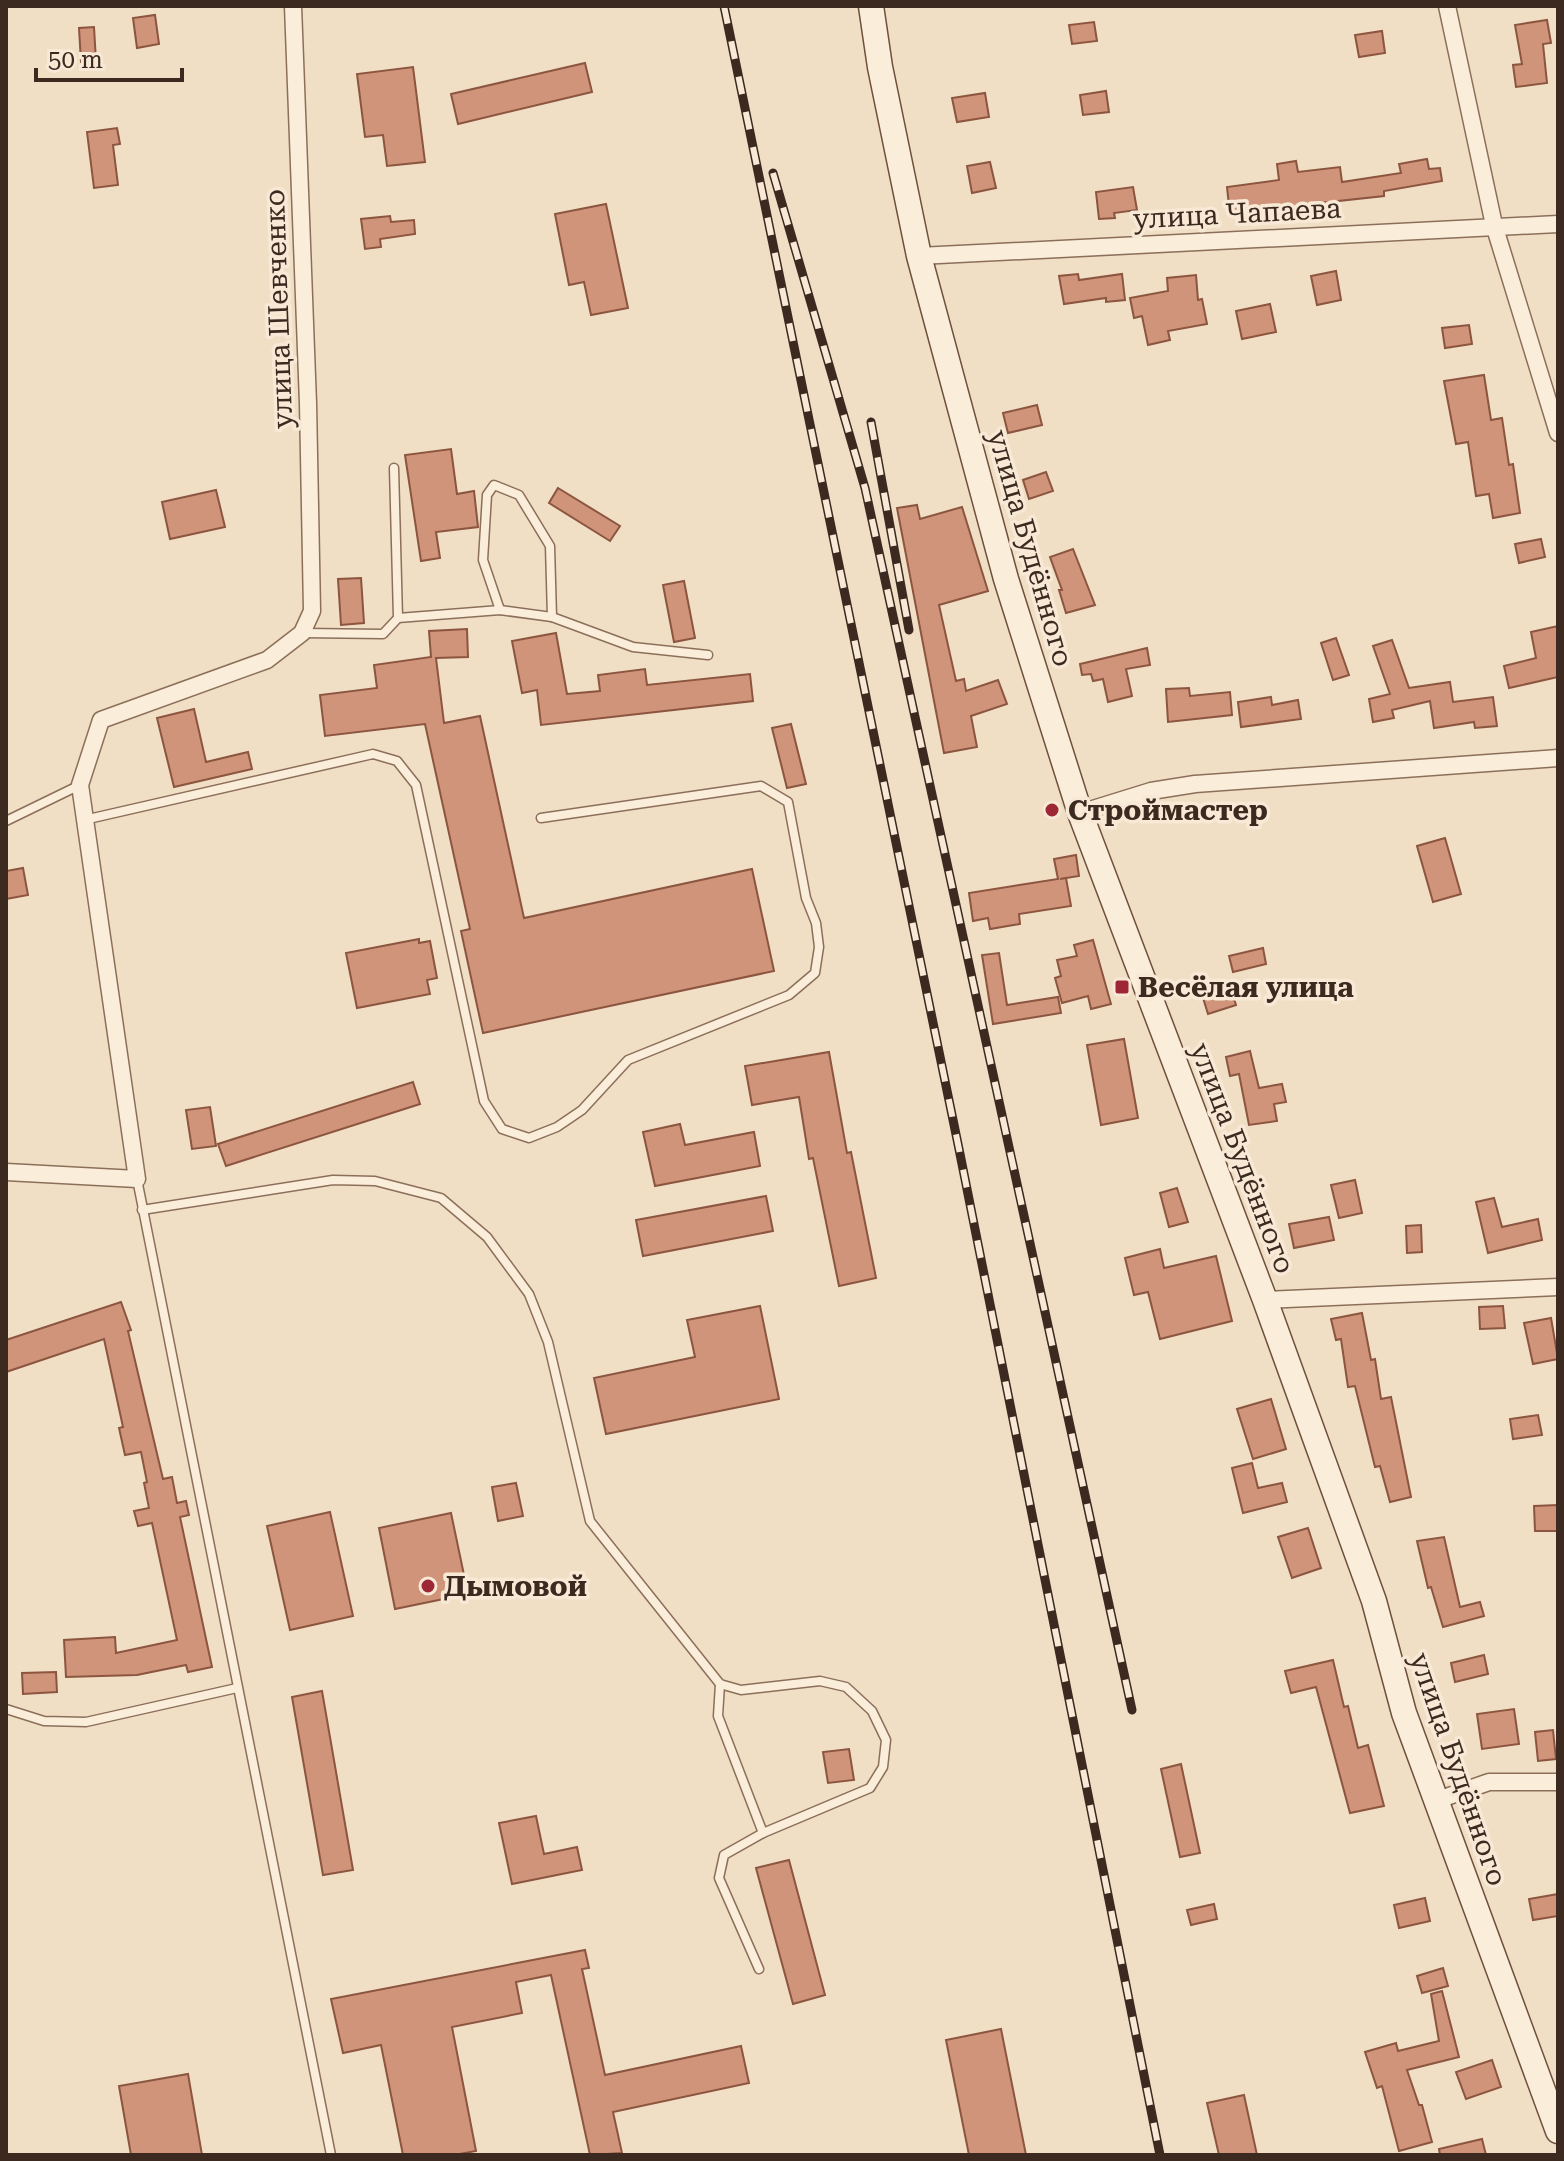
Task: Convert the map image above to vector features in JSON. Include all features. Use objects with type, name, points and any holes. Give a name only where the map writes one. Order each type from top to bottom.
[{"type":"street","name":"улица Шевченко","points":[[293,6],[308,403],[312,611],[302,633]]},
{"type":"street","name":"улица Будённого","points":[[871,6],[880,67],[919,256],[1006,579],[1080,813],[1265,1300],[1374,1601],[1404,1713],[1435,1801],[1558,2131]]},
{"type":"street","points":[[1447,6],[1494,225],[1558,433]]},
{"type":"street","name":"улица Чапаева","points":[[919,256],[1558,224]]},
{"type":"street","points":[[6,1172],[137,1179],[80,785],[101,720],[267,660],[302,633]]},
{"type":"street","points":[[1080,813],[1151,791],[1195,784],[1558,758]]},
{"type":"street","points":[[1265,1300],[1558,1287]]},
{"type":"street","points":[[1435,1801],[1489,1782],[1558,1782]]},
{"type":"lane","points":[[394,468],[398,618]]},
{"type":"lane","points":[[500,610],[483,560],[487,495],[494,485],[519,495],[550,546],[552,617]]},
{"type":"lane","points":[[302,633],[383,634],[398,618],[500,610],[552,617],[633,647],[708,655]]},
{"type":"lane","points":[[83,821],[373,754],[397,761],[416,785],[484,1101],[502,1129],[529,1138],[557,1127],[582,1110],[628,1060],[789,995],[815,973],[819,947],[816,923],[806,898],[788,802],[761,786],[541,818]]},
{"type":"lane","points":[[6,821],[80,785]]},
{"type":"lane","points":[[137,1179],[331,2155]]},
{"type":"lane","points":[[142,1210],[333,1180],[375,1181],[441,1198],[487,1237],[529,1294],[548,1342],[590,1521],[720,1684],[741,1690],[820,1681],[846,1687],[872,1711],[886,1740],[883,1767],[870,1788],[763,1833],[724,1855],[719,1878],[759,1969]]},
{"type":"lane","points":[[720,1684],[718,1716],[763,1833]]},
{"type":"lane","points":[[6,1709],[44,1721],[86,1722],[237,1688]]},
{"type":"building","points":[[155,15],[159,44],[137,48],[133,18]]},
{"type":"building","points":[[1547,20],[1551,43],[1543,44],[1547,83],[1516,87],[1513,65],[1522,64],[1515,25]]},
{"type":"building","points":[[1094,22],[1097,41],[1072,44],[1069,25]]},
{"type":"building","points":[[94,27],[96,61],[81,62],[79,28]]},
{"type":"building","points":[[1382,31],[1385,53],[1359,57],[1355,35]]},
{"type":"building","points":[[585,63],[592,92],[458,124],[451,94]]},
{"type":"building","points":[[413,67],[425,162],[387,166],[383,135],[365,137],[357,74]]},
{"type":"building","points":[[1106,91],[1109,112],[1083,115],[1080,95]]},
{"type":"building","points":[[985,93],[989,117],[957,122],[952,98]]},
{"type":"building","points":[[117,128],[120,144],[113,145],[118,185],[94,188],[87,132]]},
{"type":"building","points":[[1427,159],[1429,169],[1440,168],[1442,181],[1384,191],[1384,196],[1302,205],[1302,208],[1283,211],[1230,215],[1227,187],[1279,180],[1277,164],[1296,161],[1298,172],[1340,167],[1342,182],[1401,173],[1399,164]]},
{"type":"building","points":[[990,162],[996,188],[972,193],[967,166]]},
{"type":"building","points":[[1133,187],[1137,210],[1114,213],[1115,218],[1099,219],[1096,192]]},
{"type":"building","points":[[606,204],[628,308],[591,315],[584,282],[569,285],[555,214]]},
{"type":"building","points":[[390,216],[391,222],[414,220],[415,234],[380,239],[381,247],[365,249],[361,219]]},
{"type":"building","points":[[1336,271],[1341,300],[1317,305],[1311,276]]},
{"type":"building","points":[[1078,274],[1079,280],[1122,274],[1125,300],[1106,302],[1106,298],[1064,304],[1059,276]]},
{"type":"building","points":[[1196,275],[1198,300],[1202,299],[1207,324],[1168,331],[1170,340],[1148,345],[1142,316],[1134,318],[1130,298],[1168,291],[1167,278]]},
{"type":"building","points":[[1270,304],[1276,332],[1242,339],[1236,311]]},
{"type":"building","points":[[1469,325],[1472,344],[1445,348],[1442,328]]},
{"type":"building","points":[[1484,375],[1491,420],[1502,418],[1520,513],[1493,518],[1489,494],[1476,496],[1468,442],[1456,444],[1444,381]]},
{"type":"building","points":[[1037,405],[1042,425],[1008,433],[1003,413]]},
{"type":"building","points":[[451,449],[457,494],[474,491],[478,527],[436,532],[440,558],[421,561],[405,455]]},
{"type":"building","points":[[1046,472],[1053,491],[1029,499],[1023,480]]},
{"type":"building","points":[[558,488],[620,526],[610,541],[549,503]]},
{"type":"building","points":[[216,490],[225,527],[170,539],[162,502]]},
{"type":"building","points":[[917,505],[920,519],[962,507],[988,591],[939,605],[956,681],[964,679],[966,691],[998,680],[1007,704],[971,716],[977,747],[944,753],[897,508]]},
{"type":"building","points":[[1541,539],[1545,557],[1519,563],[1515,544]]},
{"type":"building","points":[[1073,549],[1095,605],[1066,613],[1059,590],[1062,590],[1050,557]]},
{"type":"building","points":[[361,578],[364,623],[341,625],[338,579]]},
{"type":"building","points":[[684,581],[695,638],[674,642],[663,585]]},
{"type":"building","points":[[1558,626],[1558,677],[1509,688],[1504,666],[1536,658],[1531,632]]},
{"type":"building","points":[[467,629],[468,657],[436,658],[444,723],[480,716],[524,918],[752,869],[774,971],[483,1033],[461,931],[470,929],[425,724],[325,736],[320,695],[377,688],[374,665],[431,657],[429,631]]},
{"type":"building","points":[[556,633],[567,694],[600,691],[598,675],[645,669],[647,685],[750,674],[753,701],[541,725],[537,690],[522,693],[512,641]]},
{"type":"building","points":[[1336,638],[1349,675],[1333,680],[1321,643]]},
{"type":"building","points":[[1392,640],[1409,688],[1450,682],[1453,702],[1493,697],[1497,726],[1475,728],[1474,722],[1434,728],[1430,701],[1392,710],[1394,718],[1373,722],[1369,699],[1390,694],[1373,646]]},
{"type":"building","points":[[1147,648],[1150,665],[1126,669],[1132,696],[1108,702],[1103,679],[1093,681],[1091,674],[1082,675],[1080,664]]},
{"type":"building","points":[[1189,688],[1190,696],[1230,692],[1232,715],[1168,722],[1166,689]]},
{"type":"building","points":[[1271,697],[1272,705],[1298,700],[1301,719],[1241,727],[1238,702]]},
{"type":"building","points":[[194,709],[206,762],[248,752],[252,769],[174,787],[157,718]]},
{"type":"building","points":[[791,724],[806,784],[787,788],[772,728]]},
{"type":"building","points":[[1445,838],[1461,894],[1433,902],[1417,846]]},
{"type":"building","points":[[1076,855],[1079,876],[1066,878],[1071,906],[1019,914],[1020,924],[990,929],[988,918],[973,921],[969,893],[1058,879],[1054,859]]},
{"type":"building","points":[[23,868],[28,895],[6,899],[6,871]]},
{"type":"building","points":[[419,939],[419,943],[430,941],[437,978],[427,980],[430,994],[357,1008],[346,953]]},
{"type":"building","points":[[1093,940],[1111,1004],[1091,1009],[1088,996],[1062,1003],[1055,978],[1061,976],[1057,960],[1077,956],[1074,945]]},
{"type":"building","points":[[1263,948],[1266,964],[1233,972],[1229,956]]},
{"type":"building","points":[[999,953],[1007,1005],[1058,997],[1061,1013],[993,1024],[982,955]]},
{"type":"building","points":[[1231,989],[1236,1005],[1208,1014],[1203,998]]},
{"type":"building","points":[[1124,1039],[1138,1118],[1101,1125],[1087,1045]]},
{"type":"building","points":[[1250,1051],[1259,1088],[1282,1084],[1286,1102],[1274,1104],[1277,1121],[1249,1125],[1239,1074],[1230,1076],[1226,1057]]},
{"type":"building","points":[[829,1052],[847,1153],[851,1152],[876,1278],[839,1286],[813,1158],[809,1159],[799,1097],[752,1105],[745,1066]]},
{"type":"building","points":[[413,1082],[420,1104],[226,1166],[218,1144]]},
{"type":"building","points":[[210,1107],[216,1146],[192,1149],[186,1110]]},
{"type":"building","points":[[680,1124],[685,1145],[754,1132],[760,1166],[655,1186],[643,1132]]},
{"type":"building","points":[[1355,1180],[1362,1213],[1339,1218],[1331,1185]]},
{"type":"building","points":[[1177,1188],[1188,1222],[1169,1227],[1160,1193]]},
{"type":"building","points":[[766,1196],[773,1231],[643,1256],[636,1220]]},
{"type":"building","points":[[1494,1198],[1502,1227],[1538,1219],[1542,1240],[1488,1253],[1476,1202]]},
{"type":"building","points":[[1329,1217],[1334,1240],[1294,1248],[1289,1224]]},
{"type":"building","points":[[1421,1225],[1422,1252],[1407,1253],[1406,1226]]},
{"type":"building","points":[[1160,1249],[1164,1268],[1216,1256],[1232,1321],[1160,1339],[1148,1292],[1134,1295],[1125,1258]]},
{"type":"building","points":[[121,1302],[131,1330],[128,1331],[163,1479],[172,1477],[177,1503],[186,1501],[189,1515],[180,1517],[212,1667],[188,1672],[186,1665],[137,1675],[66,1677],[64,1640],[115,1637],[116,1653],[177,1640],[152,1523],[138,1526],[134,1511],[149,1508],[144,1483],[147,1482],[141,1452],[125,1455],[119,1428],[123,1427],[104,1339],[6,1372],[6,1340]]},
{"type":"building","points":[[760,1306],[779,1399],[606,1434],[594,1378],[695,1357],[687,1320]]},
{"type":"building","points":[[1503,1306],[1505,1328],[1480,1329],[1479,1307]]},
{"type":"building","points":[[1362,1313],[1371,1360],[1375,1359],[1381,1399],[1391,1397],[1411,1497],[1390,1502],[1380,1466],[1375,1467],[1355,1386],[1348,1387],[1341,1339],[1336,1340],[1331,1319]]},
{"type":"building","points":[[1551,1318],[1558,1359],[1533,1364],[1524,1323]]},
{"type":"building","points":[[1271,1399],[1286,1449],[1253,1459],[1237,1409]]},
{"type":"building","points":[[1538,1415],[1542,1435],[1513,1439],[1510,1419]]},
{"type":"building","points":[[1252,1463],[1258,1488],[1282,1483],[1287,1502],[1243,1513],[1232,1468]]},
{"type":"building","points":[[516,1483],[523,1516],[498,1521],[492,1487]]},
{"type":"building","points":[[1558,1505],[1558,1531],[1535,1531],[1534,1506]]},
{"type":"building","points":[[330,1512],[353,1616],[290,1630],[267,1526]]},
{"type":"building","points":[[451,1513],[468,1594],[395,1609],[379,1528]]},
{"type":"building","points":[[1308,1528],[1321,1568],[1292,1578],[1278,1537]]},
{"type":"building","points":[[1444,1537],[1460,1607],[1480,1602],[1484,1616],[1443,1627],[1431,1587],[1428,1588],[1417,1541]]},
{"type":"building","points":[[1484,1655],[1488,1674],[1455,1682],[1451,1663]]},
{"type":"building","points":[[1333,1660],[1358,1748],[1368,1745],[1384,1806],[1350,1813],[1316,1687],[1291,1693],[1285,1671]]},
{"type":"building","points":[[56,1672],[57,1692],[23,1694],[22,1673]]},
{"type":"building","points":[[322,1691],[353,1870],[323,1875],[292,1697]]},
{"type":"building","points":[[1514,1709],[1519,1744],[1482,1749],[1477,1714]]},
{"type":"building","points":[[1553,1730],[1556,1759],[1538,1761],[1535,1732]]},
{"type":"building","points":[[849,1749],[854,1780],[828,1783],[823,1752]]},
{"type":"building","points":[[1181,1764],[1200,1853],[1180,1857],[1161,1769]]},
{"type":"building","points":[[536,1816],[544,1854],[577,1847],[582,1870],[512,1884],[499,1823]]},
{"type":"building","points":[[789,1860],[825,1995],[793,2004],[756,1868]]},
{"type":"building","points":[[1558,1894],[1558,1916],[1533,1920],[1529,1899]]},
{"type":"building","points":[[1425,1898],[1430,1921],[1399,1928],[1394,1905]]},
{"type":"building","points":[[1214,1904],[1217,1919],[1191,1925],[1187,1910]]},
{"type":"building","points":[[585,1950],[589,1968],[582,1969],[605,2075],[741,2046],[749,2083],[613,2112],[622,2153],[590,2155],[551,1975],[516,1982],[522,2013],[452,2027],[476,2151],[454,2155],[403,2155],[381,2045],[343,2053],[331,1999]]},
{"type":"building","points":[[1443,1968],[1448,1986],[1422,1993],[1417,1976]]},
{"type":"building","points":[[1442,1991],[1459,2057],[1407,2070],[1419,2105],[1422,2105],[1432,2142],[1399,2151],[1382,2086],[1377,2088],[1365,2052],[1396,2043],[1398,2051],[1439,2041],[1431,1994]]},
{"type":"building","points":[[1001,2029],[1026,2155],[969,2155],[946,2040]]},
{"type":"building","points":[[1492,2060],[1501,2087],[1466,2099],[1456,2072]]},
{"type":"building","points":[[188,2074],[202,2155],[131,2155],[119,2086]]},
{"type":"building","points":[[1244,2095],[1257,2155],[1219,2155],[1207,2103]]},
{"type":"building","points":[[1482,2139],[1486,2155],[1440,2155],[1439,2149]]},
{"type":"railway","points":[[724,6],[959,1149],[1160,2155]]},
{"type":"railway","points":[[773,173],[865,488],[1132,1710]]},
{"type":"railway","points":[[871,422],[909,630]]},
{"type":"place","name":"Строймастер","points":[[1052,810]]},
{"type":"place","name":"Весёлая улица","points":[[1122,987]]},
{"type":"place","name":"Дымовой","points":[[428,1586]]}]
